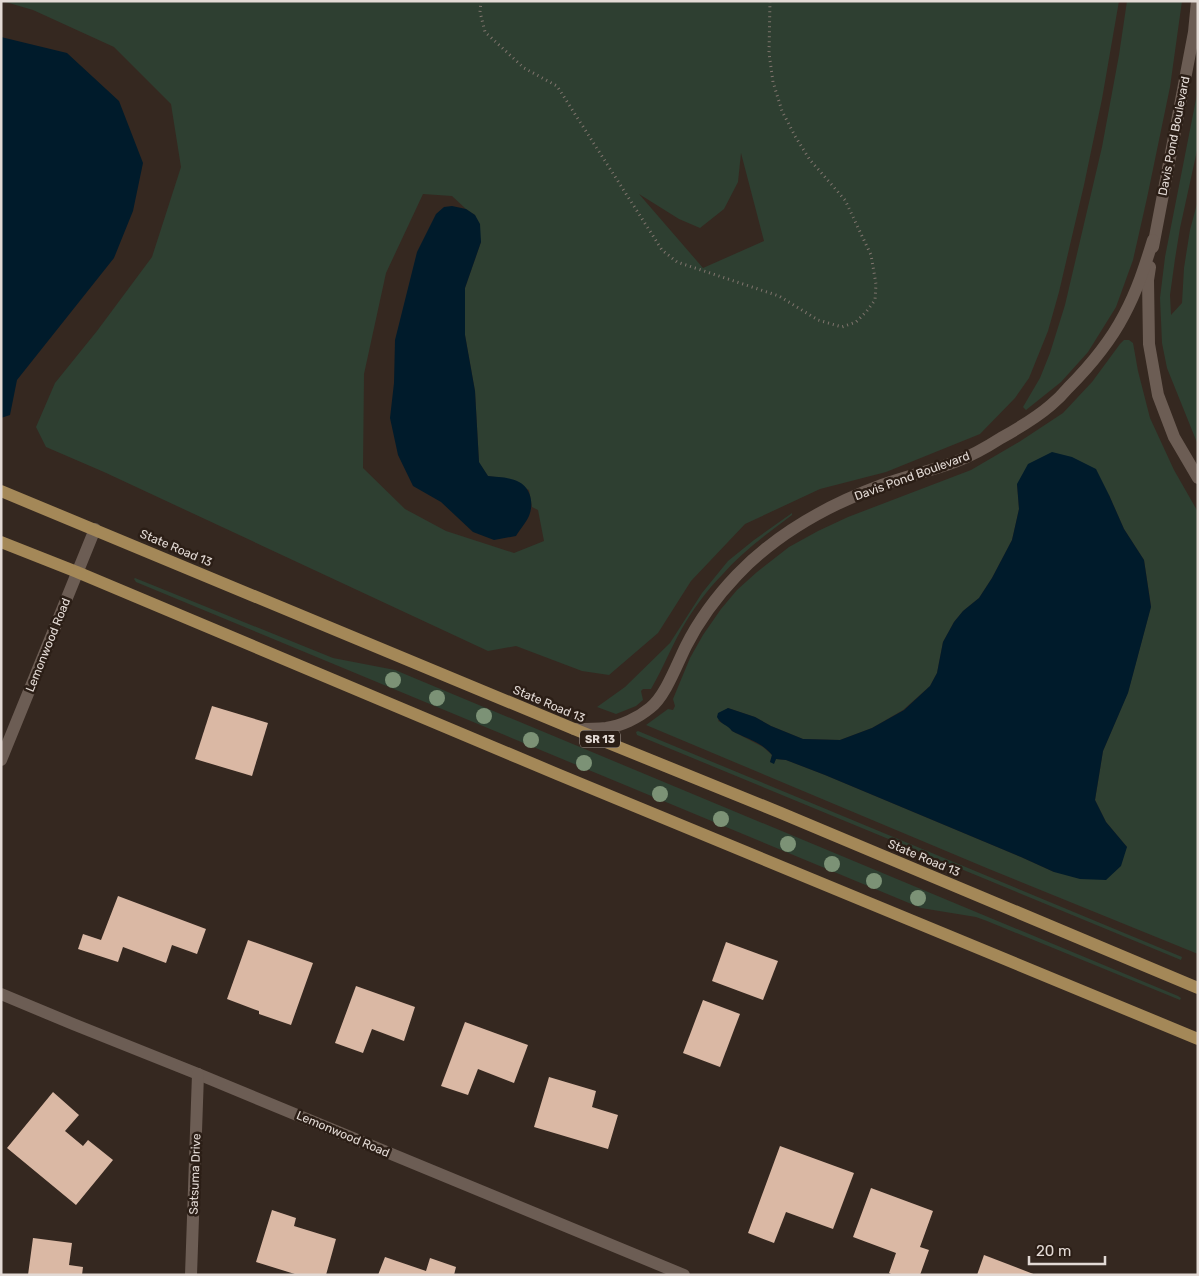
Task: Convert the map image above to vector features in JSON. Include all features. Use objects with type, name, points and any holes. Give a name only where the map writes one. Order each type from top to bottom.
[{"type":"main road","name":"State Road 13","points":[[1,491],[574,729],[782,813],[1198,988]]},
{"type":"main road","points":[[1,542],[1198,1039]]},
{"type":"street","name":"Davis Pond Boulevard","points":[[1197,1],[1192,42],[1154,240],[1148,280],[1148,322],[1149,344],[1158,394],[1174,437],[1198,478]]},
{"type":"street","name":"Davis Pond Boulevard","points":[[574,729],[608,728],[628,722],[651,708],[665,689],[694,632],[713,603],[754,558],[795,527],[845,500],[883,485],[956,462],[984,449],[1026,424],[1053,404],[1086,370],[1112,336],[1141,278],[1154,240]]},
{"type":"street","name":"Lemonwood Road","points":[[1,760],[95,529]]},
{"type":"street","name":"Lemonwood Road","points":[[1,994],[684,1275]]},
{"type":"street","name":"Satsuma Drive","points":[[192,1275],[198,1074]]},
{"type":"path","points":[[480,1],[480,12],[485,32],[524,68],[557,86],[662,250],[677,262],[779,296],[818,320],[842,327],[856,322],[875,300],[876,284],[871,255],[845,200],[810,160],[794,136],[782,111],[773,82],[769,53],[770,1]]},
{"type":"green space","points":[[2,1],[1119,1],[1102,99],[1059,292],[1048,331],[1029,378],[1015,398],[980,434],[886,472],[820,489],[745,524],[691,581],[658,633],[609,675],[582,671],[516,646],[488,651],[104,472],[46,447],[36,427],[55,383],[97,331],[152,257],[181,167],[171,104],[114,47],[33,10]],"holes":[[[741,153],[764,241],[703,268],[639,194],[679,219],[700,228],[724,209],[738,182]],[[423,194],[452,196],[475,215],[481,242],[465,288],[465,335],[475,391],[479,463],[488,476],[503,478],[529,490],[532,507],[538,510],[544,541],[514,553],[446,531],[405,509],[363,468],[364,374],[386,273]]]},
{"type":"green space","points":[[1127,1],[1182,1],[1170,87],[1133,260],[1116,307],[1088,352],[1061,382],[1026,410],[1023,407],[1040,378],[1065,305],[1102,147]]},
{"type":"green space","points":[[1198,89],[1198,146],[1180,228],[1170,295],[1171,315],[1182,303],[1184,268],[1190,230],[1198,200],[1198,445],[1167,368],[1162,343],[1160,298],[1165,257]]},
{"type":"green space","points":[[1124,340],[1129,340],[1133,343],[1150,418],[1174,470],[1198,512],[1198,954],[989,869],[646,725],[668,709],[673,710],[675,706],[673,699],[690,658],[703,635],[737,590],[757,572],[789,547],[818,531],[848,517],[971,470],[1019,442],[1063,413],[1092,382]],"holes":[[[1017,484],[1109,495],[1124,529],[1144,560],[1151,606],[1128,692],[1103,751],[1095,800],[1106,822],[1127,847],[1054,872],[825,775],[786,760],[776,759],[774,763],[770,762],[772,755],[763,747],[732,731],[729,726],[718,721],[728,708],[755,717],[771,726],[803,739],[840,740],[872,728],[903,710],[930,686],[937,673],[943,642],[954,622],[963,611],[979,598],[1012,540],[1019,509]]]},
{"type":"green space","points":[[792,513],[792,515],[738,558],[708,591],[682,628],[651,689],[643,689],[641,691],[643,700],[636,706],[616,714],[597,707],[625,687],[670,643],[702,593],[728,561]]},
{"type":"green space","points":[[135,578],[333,658],[395,670],[1181,998],[1180,1000],[976,917],[921,908],[136,582]]},
{"type":"green space","points":[[638,731],[1182,957],[1181,960],[637,735],[636,732]]},
{"type":"water","points":[[1,37],[67,53],[119,101],[143,163],[133,211],[114,258],[17,380],[10,415],[1,418]]},
{"type":"water","points":[[452,206],[466,209],[475,215],[480,224],[481,242],[465,288],[465,335],[475,391],[479,462],[488,476],[512,479],[523,485],[529,492],[531,502],[529,516],[516,536],[494,540],[473,532],[441,502],[413,486],[398,455],[390,418],[394,383],[395,340],[417,252],[436,214],[444,207]]},
{"type":"water","points":[[1052,452],[1072,457],[1096,469],[1124,529],[1144,560],[1151,607],[1128,693],[1103,751],[1095,800],[1106,822],[1127,847],[1121,866],[1106,880],[1080,879],[1054,872],[825,775],[786,760],[776,759],[774,764],[770,762],[772,755],[768,751],[759,744],[732,731],[717,717],[718,713],[728,708],[755,717],[771,726],[803,739],[840,740],[872,728],[904,710],[930,686],[937,673],[943,642],[954,622],[963,611],[979,598],[1012,540],[1019,509],[1017,484],[1028,464]]},
{"type":"building","points":[[212,706],[268,723],[252,776],[195,759]]},
{"type":"building","points":[[118,896],[206,929],[197,954],[172,945],[166,963],[123,947],[118,962],[78,949],[83,934],[101,940]]},
{"type":"building","points":[[248,940],[313,963],[291,1025],[259,1014],[259,1011],[227,999]]},
{"type":"building","points":[[726,942],[778,961],[763,1000],[712,981]]},
{"type":"building","points":[[356,986],[415,1007],[404,1041],[372,1029],[363,1053],[335,1043]]},
{"type":"building","points":[[703,1000],[740,1014],[720,1067],[683,1053]]},
{"type":"building","points":[[465,1022],[528,1045],[514,1083],[478,1069],[468,1095],[441,1086]]},
{"type":"building","points":[[549,1077],[596,1091],[592,1107],[618,1115],[608,1149],[534,1127]]},
{"type":"building","points":[[53,1092],[79,1115],[65,1131],[83,1146],[88,1140],[113,1160],[76,1205],[7,1148]]},
{"type":"building","points":[[780,1146],[854,1173],[833,1229],[786,1212],[774,1243],[748,1233]]},
{"type":"building","points":[[871,1188],[933,1211],[920,1247],[929,1250],[920,1275],[893,1275],[889,1273],[896,1253],[853,1237]]},
{"type":"building","points":[[272,1210],[296,1218],[294,1226],[336,1239],[326,1275],[298,1275],[256,1262]]},
{"type":"building","points":[[33,1238],[72,1243],[69,1265],[83,1267],[82,1275],[28,1275]]},
{"type":"building","points":[[984,1255],[1036,1275],[977,1275]]},
{"type":"building","points":[[385,1257],[426,1271],[430,1258],[456,1267],[454,1275],[378,1275]]}]
